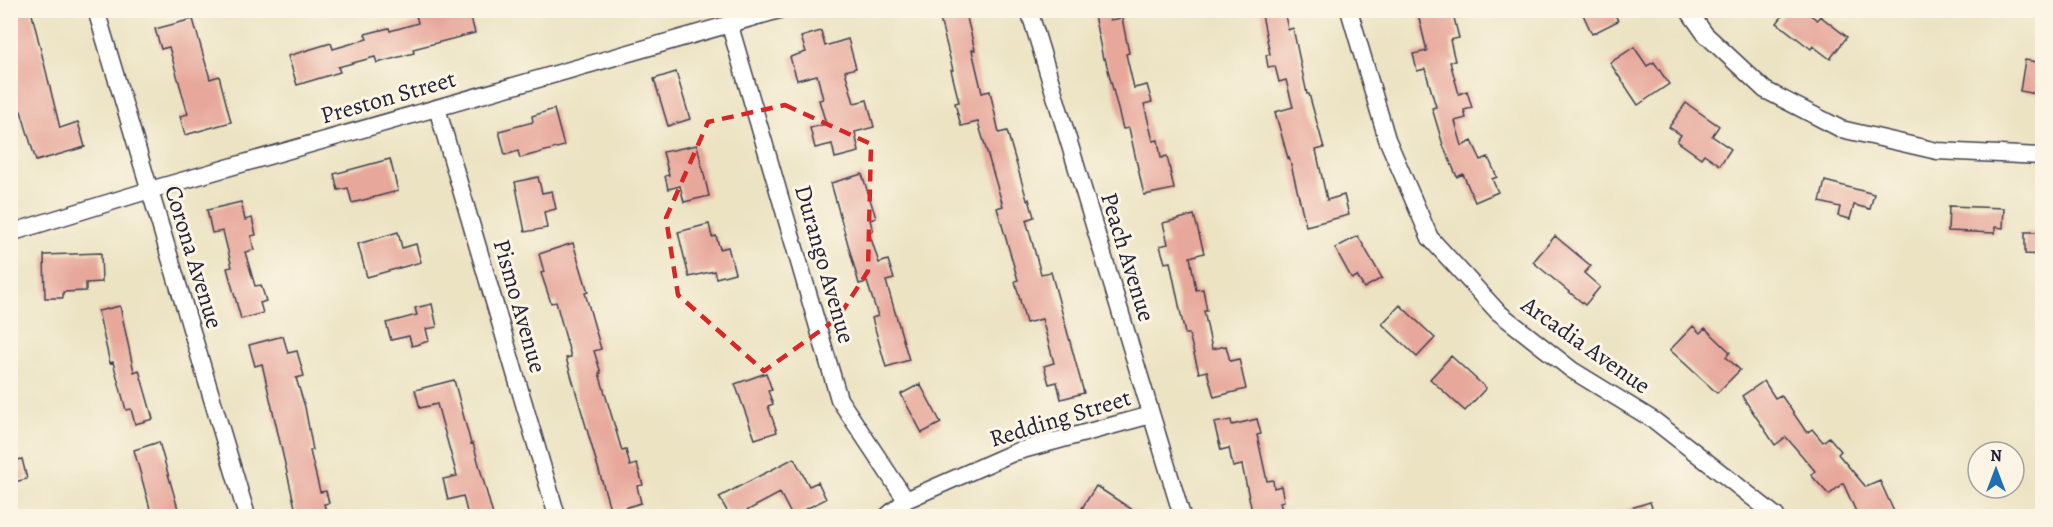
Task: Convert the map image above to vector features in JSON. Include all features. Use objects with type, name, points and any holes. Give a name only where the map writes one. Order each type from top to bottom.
[{"type":"street","name":"Corona Avenue","points":[[96,10],[247,516]]},
{"type":"street","name":"Preston Street","points":[[10,233],[150,190],[730,26],[779,10]]},
{"type":"street","name":"Peach Avenue","points":[[1029,10],[1182,516]]},
{"type":"street","name":"Arcadia Avenue","points":[[1349,10],[1387,139],[1430,238],[1498,312],[1572,370],[1655,421],[1776,516]]},
{"type":"street","points":[[1688,10],[1705,34],[1765,90],[1841,129],[1937,151],[2043,156]]},
{"type":"street","name":"Durango Avenue","points":[[730,26],[839,399],[906,500]]},
{"type":"street","name":"Pismo Avenue","points":[[437,108],[557,516]]},
{"type":"street","name":"Redding Street","points":[[887,516],[906,500],[1015,452],[1151,415]]},
{"type":"highlighted area","points":[[785,105],[871,144],[868,271],[838,318],[764,371],[678,295],[666,218],[708,122]]},
{"type":"building","points":[[10,10],[31,10],[60,128],[78,122],[85,147],[36,161],[21,111],[10,113],[10,96],[15,95],[10,78],[10,71],[14,70],[10,54]]},
{"type":"building","points":[[415,10],[469,10],[475,33],[413,49],[414,53],[377,63],[375,57],[338,67],[340,72],[297,85],[288,56],[331,43],[333,49],[367,39],[365,34],[389,28],[390,31],[418,23]]},
{"type":"building","points":[[940,10],[965,10],[982,93],[990,91],[999,133],[1007,131],[1034,217],[1026,220],[1041,274],[1051,272],[1084,393],[1061,399],[1057,382],[1049,384],[1044,366],[1054,363],[1042,319],[1026,323],[1015,281],[1018,280],[997,208],[1003,206],[978,122],[961,126],[955,103],[959,102],[940,19],[942,18]]},
{"type":"building","points":[[1093,10],[1108,10],[1110,20],[1122,18],[1129,53],[1126,54],[1134,88],[1147,85],[1152,102],[1144,104],[1153,141],[1158,140],[1161,158],[1167,156],[1174,189],[1144,195],[1129,128],[1123,129],[1105,58],[1103,59]]},
{"type":"building","points":[[1261,10],[1284,10],[1288,30],[1293,28],[1307,94],[1309,94],[1324,148],[1316,150],[1327,200],[1344,195],[1349,215],[1306,226],[1275,112],[1293,107],[1286,80],[1279,82],[1275,66],[1268,67],[1266,55],[1270,54]]},
{"type":"building","points":[[1417,10],[1452,10],[1459,38],[1450,40],[1455,61],[1450,62],[1459,94],[1467,91],[1472,108],[1464,110],[1466,118],[1455,121],[1462,146],[1472,141],[1481,160],[1488,157],[1497,177],[1492,179],[1498,192],[1475,202],[1463,174],[1457,177],[1443,145],[1432,108],[1436,107],[1425,69],[1417,71],[1413,54],[1427,51]]},
{"type":"building","points":[[1581,10],[1613,10],[1618,21],[1592,34]]},
{"type":"building","points":[[1787,10],[1804,10],[1817,20],[1820,16],[1847,37],[1830,59],[1813,46],[1811,49],[1777,23]]},
{"type":"building","points":[[193,19],[210,79],[219,76],[231,122],[185,135],[180,116],[188,114],[169,47],[161,49],[155,29]]},
{"type":"building","points":[[821,31],[825,46],[848,39],[856,68],[845,71],[854,103],[867,100],[874,127],[855,132],[859,152],[835,158],[832,144],[815,148],[810,128],[826,124],[819,100],[823,99],[817,75],[797,80],[790,57],[806,52],[801,37]]},
{"type":"building","points":[[1634,47],[1647,66],[1654,62],[1669,84],[1638,105],[1610,63]]},
{"type":"building","points":[[2025,60],[2043,63],[2043,95],[2020,91]]},
{"type":"building","points":[[676,72],[690,119],[668,126],[654,79]]},
{"type":"building","points":[[1686,103],[1719,126],[1712,136],[1731,149],[1720,165],[1704,154],[1701,158],[1677,141],[1681,135],[1669,127]]},
{"type":"building","points":[[554,109],[564,146],[520,158],[518,151],[505,155],[499,131],[533,122],[532,116]]},
{"type":"building","points":[[697,145],[709,196],[684,202],[680,186],[668,189],[665,176],[669,175],[663,152]]},
{"type":"building","points":[[390,159],[398,191],[352,203],[348,188],[338,190],[334,174]]},
{"type":"building","points":[[862,174],[876,218],[870,220],[873,231],[869,232],[879,263],[888,260],[894,279],[886,281],[909,360],[886,367],[872,318],[878,316],[867,282],[859,284],[831,183]]},
{"type":"building","points":[[538,177],[542,193],[552,191],[556,209],[544,212],[547,228],[525,232],[515,182]]},
{"type":"building","points":[[1825,181],[1874,194],[1870,209],[1854,205],[1850,219],[1838,216],[1840,207],[1820,202]]},
{"type":"building","points":[[241,202],[245,220],[252,218],[256,235],[251,236],[254,250],[245,252],[255,286],[261,285],[266,301],[260,303],[263,313],[241,319],[227,268],[232,267],[223,231],[212,233],[207,210]]},
{"type":"building","points":[[1949,206],[2004,208],[2003,228],[1995,227],[1995,233],[1948,231]]},
{"type":"building","points":[[1194,215],[1204,253],[1190,257],[1196,290],[1203,289],[1207,311],[1204,311],[1212,349],[1226,346],[1230,361],[1239,359],[1246,389],[1214,397],[1207,371],[1199,373],[1189,334],[1185,334],[1170,262],[1165,263],[1160,246],[1168,244],[1163,223]]},
{"type":"building","points":[[709,224],[712,237],[716,236],[720,249],[728,247],[735,273],[716,278],[714,271],[689,277],[678,232]]},
{"type":"building","points":[[398,232],[402,248],[416,244],[421,262],[367,277],[358,244]]},
{"type":"building","points":[[2025,232],[2043,232],[2043,255],[2025,254]]},
{"type":"building","points":[[1358,236],[1382,278],[1364,288],[1357,276],[1352,279],[1335,248]]},
{"type":"building","points":[[1555,236],[1591,266],[1584,273],[1600,287],[1585,305],[1533,262]]},
{"type":"building","points":[[573,243],[588,292],[585,293],[601,349],[594,351],[601,373],[599,373],[622,451],[626,450],[630,466],[637,464],[643,485],[637,486],[641,503],[611,512],[566,358],[571,357],[556,302],[551,303],[541,273],[544,272],[539,254]]},
{"type":"building","points":[[101,253],[102,282],[86,283],[86,291],[63,292],[63,298],[45,298],[44,255]]},
{"type":"building","points":[[432,304],[437,327],[426,329],[429,341],[412,346],[409,336],[391,340],[386,323],[417,315],[415,308]]},
{"type":"building","points":[[1400,305],[1435,338],[1417,357],[1382,324]]},
{"type":"building","points":[[120,306],[134,372],[139,370],[153,419],[135,424],[131,409],[126,410],[113,362],[110,363],[98,311]]},
{"type":"building","points":[[1693,326],[1700,333],[1705,328],[1730,352],[1726,357],[1740,370],[1717,393],[1670,350]]},
{"type":"building","points":[[283,336],[288,353],[297,351],[304,376],[296,378],[305,407],[313,450],[310,451],[320,492],[326,491],[329,503],[324,504],[327,516],[297,516],[262,364],[255,366],[249,345]]},
{"type":"building","points":[[1451,356],[1486,388],[1465,411],[1430,379]]},
{"type":"building","points":[[766,373],[772,390],[768,391],[773,404],[768,406],[777,432],[755,439],[735,384]]},
{"type":"building","points":[[454,380],[493,515],[468,516],[463,496],[448,500],[443,479],[457,476],[437,404],[420,408],[415,390]]},
{"type":"building","points":[[1764,381],[1775,398],[1781,395],[1807,433],[1812,429],[1823,442],[1829,437],[1841,451],[1838,454],[1866,487],[1880,481],[1896,516],[1858,516],[1843,483],[1829,495],[1811,475],[1815,471],[1786,437],[1775,445],[1742,396]]},
{"type":"building","points":[[920,384],[941,423],[922,433],[901,394]]},
{"type":"building","points":[[1257,419],[1261,434],[1257,435],[1267,481],[1273,480],[1274,488],[1281,486],[1284,501],[1280,502],[1283,516],[1253,516],[1242,465],[1233,467],[1229,448],[1221,450],[1214,423],[1231,420],[1232,425]]},
{"type":"building","points":[[159,442],[180,516],[152,516],[134,450]]},
{"type":"building","points":[[794,458],[809,486],[818,482],[826,499],[792,516],[780,493],[737,516],[730,516],[719,497]]},
{"type":"building","points":[[22,459],[27,479],[10,483],[10,462]]},
{"type":"building","points":[[1096,486],[1142,516],[1094,516],[1082,508]]},
{"type":"building","points":[[1650,502],[1655,516],[1612,516],[1612,514]]}]
